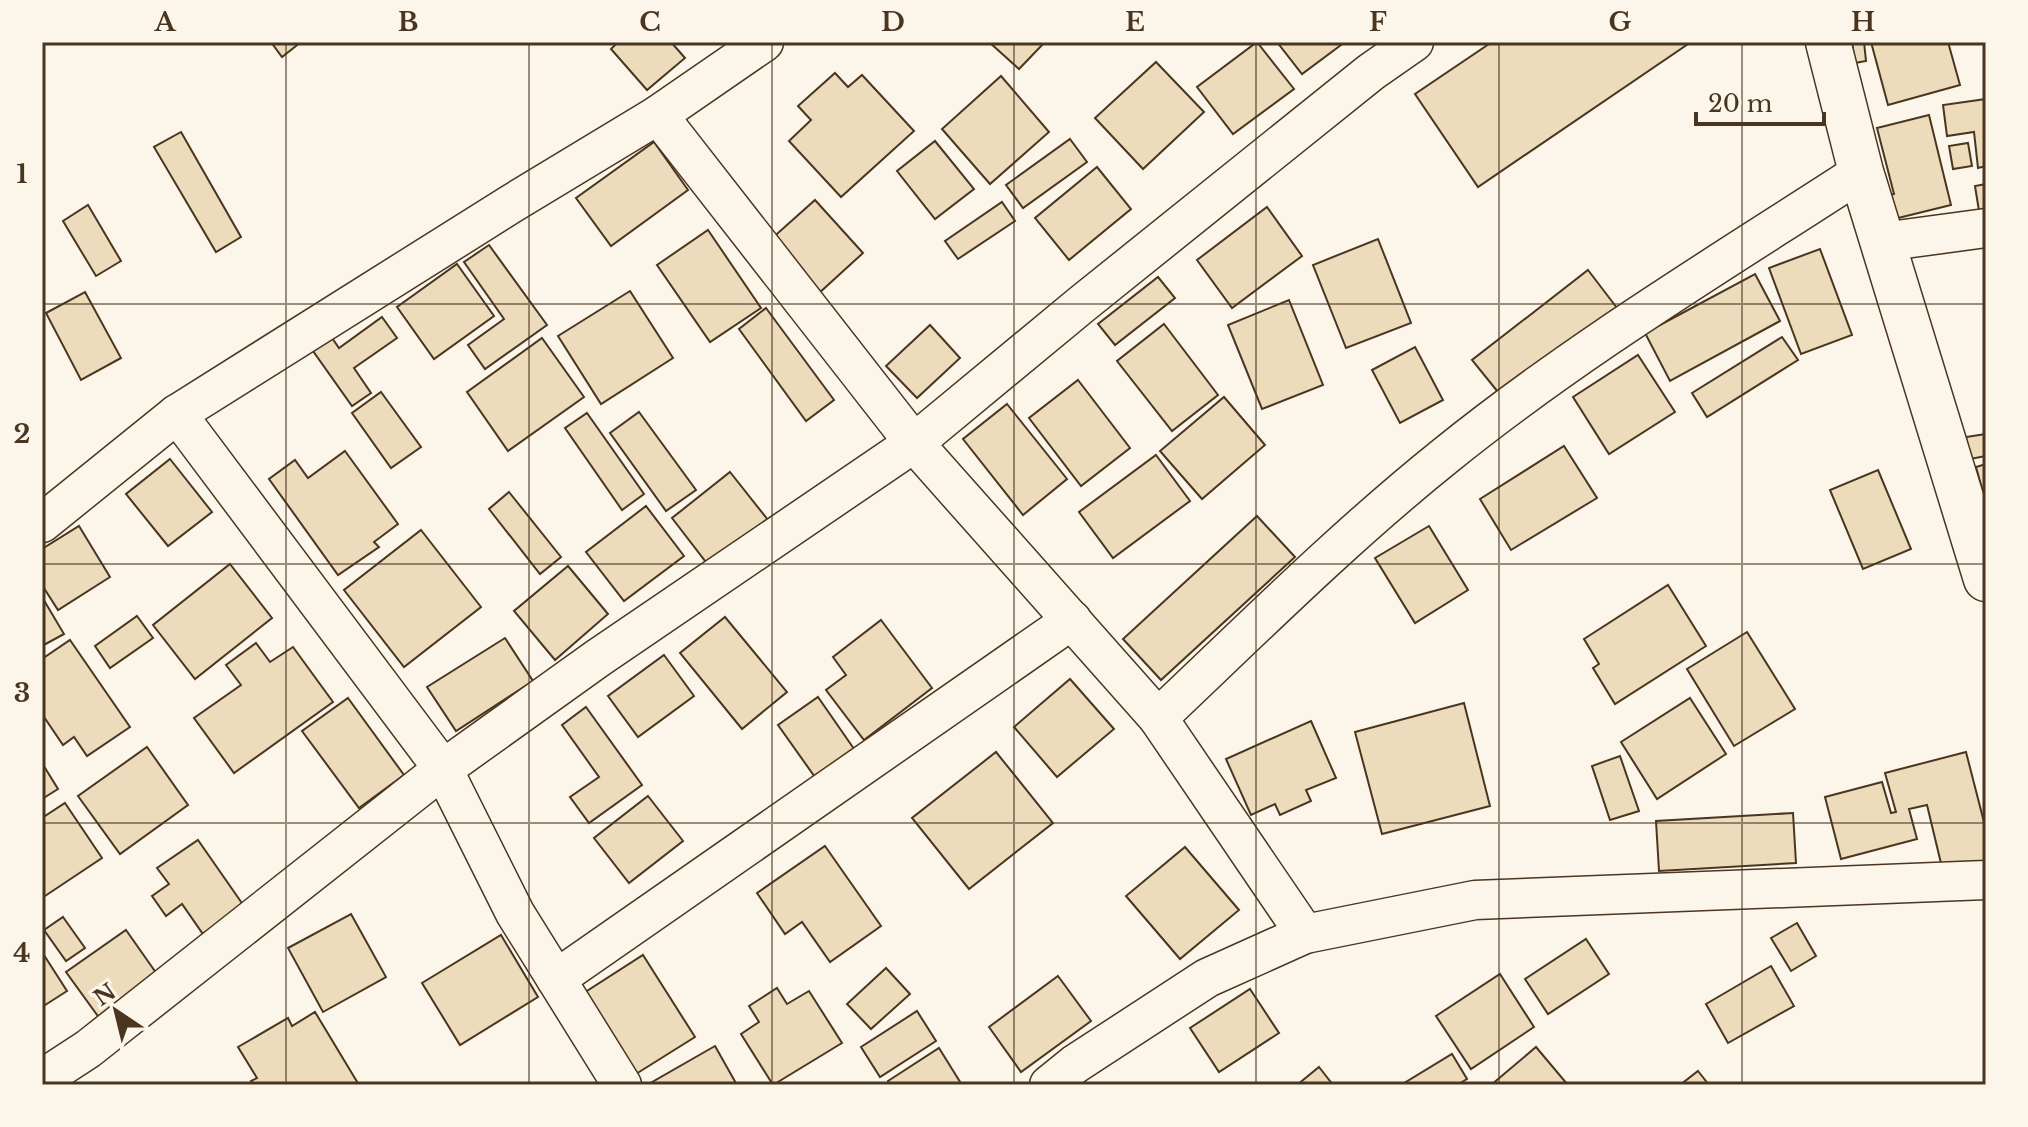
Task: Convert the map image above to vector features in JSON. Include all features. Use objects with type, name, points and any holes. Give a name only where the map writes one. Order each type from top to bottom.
[{"type":"street","points":[[42,523],[177,414],[658,115],[764,42]]},
{"type":"street","points":[[42,1079],[88,1049],[443,769],[598,658],[914,443],[1094,294],[1371,72],[1414,42]]},
{"type":"street","points":[[1828,42],[1861,172],[1986,579]]},
{"type":"street","points":[[658,115],[914,443],[1158,718],[1305,934]]},
{"type":"street","points":[[1158,718],[1353,534],[1445,456],[1567,363],[1861,172]]},
{"type":"street","points":[[1882,242],[1986,228]]},
{"type":"street","points":[[177,414],[443,769],[515,913],[622,1085]]},
{"type":"street","points":[[556,979],[1072,620]]},
{"type":"street","points":[[1049,1085],[1075,1064],[1207,978],[1305,934],[1475,900],[1986,880]]},
{"type":"building","points":[[271,42],[301,42],[282,57]]},
{"type":"building","points":[[618,42],[671,42],[685,58],[647,90],[611,49]]},
{"type":"building","points":[[989,42],[1045,42],[1019,69]]},
{"type":"building","points":[[1257,42],[1294,89],[1233,134],[1197,87]]},
{"type":"building","points":[[1277,42],[1345,42],[1302,74]]},
{"type":"building","points":[[1492,42],[1691,42],[1478,187],[1415,94]]},
{"type":"building","points":[[1852,42],[1864,42],[1866,61],[1855,63]]},
{"type":"building","points":[[1871,42],[1948,42],[1960,85],[1888,105]]},
{"type":"building","points":[[1156,62],[1204,112],[1143,169],[1095,118]]},
{"type":"building","points":[[835,73],[848,87],[862,75],[914,131],[841,197],[789,141],[811,120],[798,106]]},
{"type":"building","points":[[1001,76],[1049,132],[990,184],[942,129]]},
{"type":"building","points":[[1986,99],[1986,166],[1978,168],[1974,132],[1947,136],[1943,105]]},
{"type":"building","points":[[1929,115],[1951,205],[1890,220],[1885,196],[1894,194],[1877,128]]},
{"type":"building","points":[[181,132],[241,237],[216,252],[154,147]]},
{"type":"building","points":[[1070,139],[1087,162],[1023,208],[1006,185]]},
{"type":"building","points":[[935,141],[974,189],[935,219],[897,171]]},
{"type":"building","points":[[654,142],[688,190],[611,246],[576,198]]},
{"type":"building","points":[[1968,143],[1972,166],[1953,169],[1949,146]]},
{"type":"building","points":[[1097,167],[1131,209],[1069,260],[1035,218]]},
{"type":"building","points":[[1986,184],[1986,210],[1979,211],[1975,186]]},
{"type":"building","points":[[815,200],[863,253],[818,294],[769,241]]},
{"type":"building","points":[[1002,202],[1015,221],[958,259],[945,241]]},
{"type":"building","points":[[88,205],[121,261],[96,276],[63,221]]},
{"type":"building","points":[[1267,207],[1302,256],[1232,308],[1197,260]]},
{"type":"building","points":[[708,230],[761,308],[710,342],[657,265]]},
{"type":"building","points":[[1378,239],[1411,323],[1346,348],[1313,265]]},
{"type":"building","points":[[489,245],[547,325],[485,369],[468,345],[504,319],[464,262]]},
{"type":"building","points":[[1820,249],[1852,335],[1801,354],[1769,268]]},
{"type":"building","points":[[457,264],[494,316],[434,359],[397,307]]},
{"type":"building","points":[[1588,270],[1617,308],[1502,397],[1472,360]]},
{"type":"building","points":[[1755,274],[1780,321],[1670,381],[1645,333]]},
{"type":"building","points":[[1158,277],[1175,298],[1115,345],[1098,324]]},
{"type":"building","points":[[630,291],[673,358],[601,404],[558,336]]},
{"type":"building","points":[[85,292],[121,358],[81,380],[46,313]]},
{"type":"building","points":[[1289,300],[1323,385],[1262,409],[1228,325]]},
{"type":"building","points":[[766,308],[834,400],[806,421],[739,329]]},
{"type":"building","points":[[382,317],[397,338],[354,368],[371,393],[352,406],[313,351],[332,338],[339,348]]},
{"type":"building","points":[[1164,324],[1218,395],[1172,431],[1117,361]]},
{"type":"building","points":[[930,325],[960,358],[917,398],[886,366]]},
{"type":"building","points":[[1782,337],[1798,360],[1707,417],[1692,393]]},
{"type":"building","points":[[542,338],[584,397],[508,451],[467,392]]},
{"type":"building","points":[[1415,347],[1443,400],[1400,423],[1372,370]]},
{"type":"building","points":[[1638,355],[1675,412],[1609,454],[1573,397]]},
{"type":"building","points":[[1078,380],[1130,448],[1081,486],[1029,418]]},
{"type":"building","points":[[381,392],[421,447],[391,468],[352,413]]},
{"type":"building","points":[[1224,397],[1265,445],[1202,499],[1160,451]]},
{"type":"building","points":[[1007,404],[1067,479],[1023,515],[963,439]]},
{"type":"building","points":[[639,412],[696,490],[666,511],[610,433]]},
{"type":"building","points":[[587,413],[644,494],[622,510],[565,428]]},
{"type":"building","points":[[1986,434],[1986,456],[1970,459],[1966,437]]},
{"type":"building","points":[[1564,446],[1597,498],[1511,550],[1480,499]]},
{"type":"building","points":[[345,451],[398,524],[374,542],[379,547],[338,575],[269,479],[295,460],[308,478]]},
{"type":"building","points":[[1156,455],[1190,501],[1113,558],[1079,512]]},
{"type":"building","points":[[170,459],[212,512],[168,546],[126,494]]},
{"type":"building","points":[[1986,464],[1986,503],[1976,467]]},
{"type":"building","points":[[1878,470],[1911,549],[1863,569],[1830,490]]},
{"type":"building","points":[[730,472],[768,520],[709,566],[672,518]]},
{"type":"building","points":[[509,492],[561,557],[540,574],[489,509]]},
{"type":"building","points":[[646,506],[684,556],[624,601],[586,552]]},
{"type":"building","points":[[1257,516],[1295,557],[1161,680],[1123,639]]},
{"type":"building","points":[[79,526],[110,577],[58,610],[42,585],[42,549]]},
{"type":"building","points":[[1429,526],[1468,590],[1415,623],[1375,558]]},
{"type":"building","points":[[421,530],[481,607],[404,667],[344,590]]},
{"type":"building","points":[[230,564],[272,618],[195,679],[153,625]]},
{"type":"building","points":[[568,566],[608,614],[555,660],[514,611]]},
{"type":"building","points":[[1668,585],[1706,646],[1615,704],[1593,668],[1599,664],[1584,639]]},
{"type":"building","points":[[42,597],[64,634],[42,646]]},
{"type":"building","points":[[137,616],[153,638],[110,668],[95,646]]},
{"type":"building","points":[[725,617],[787,692],[742,729],[680,653]]},
{"type":"building","points":[[881,620],[932,688],[864,740],[826,690],[846,675],[833,657]]},
{"type":"building","points":[[1747,632],[1795,709],[1734,746],[1687,669]]},
{"type":"building","points":[[505,638],[533,681],[456,731],[427,687]]},
{"type":"building","points":[[70,640],[130,727],[87,756],[74,737],[63,745],[42,714],[42,659]]},
{"type":"building","points":[[256,643],[270,662],[293,647],[333,702],[234,773],[194,718],[241,685],[226,665]]},
{"type":"building","points":[[664,655],[694,696],[638,737],[608,696]]},
{"type":"building","points":[[1070,679],[1114,729],[1057,777],[1014,727]]},
{"type":"building","points":[[818,697],[861,759],[822,787],[778,725]]},
{"type":"building","points":[[348,698],[404,775],[359,808],[302,731]]},
{"type":"building","points":[[1690,698],[1726,754],[1657,799],[1621,742]]},
{"type":"building","points":[[1464,703],[1490,806],[1382,834],[1355,732]]},
{"type":"building","points":[[586,707],[642,785],[589,823],[570,797],[599,777],[562,725]]},
{"type":"building","points":[[1311,721],[1336,778],[1306,790],[1311,801],[1280,815],[1275,804],[1251,815],[1226,759]]},
{"type":"building","points":[[147,747],[188,805],[120,854],[78,796]]},
{"type":"building","points":[[996,752],[1053,823],[969,889],[912,818]]},
{"type":"building","points":[[1966,752],[1986,830],[1986,869],[1945,880],[1927,805],[1909,809],[1917,839],[1841,859],[1825,797],[1882,782],[1891,813],[1896,812],[1885,773]]},
{"type":"building","points":[[1620,756],[1639,811],[1610,820],[1592,766]]},
{"type":"building","points":[[42,763],[58,789],[42,799]]},
{"type":"building","points":[[648,796],[683,841],[629,883],[594,838]]},
{"type":"building","points":[[65,803],[102,858],[42,898],[42,818]]},
{"type":"building","points":[[1793,813],[1796,863],[1659,871],[1656,821]]},
{"type":"building","points":[[198,840],[246,909],[205,937],[182,904],[166,916],[152,896],[169,884],[157,868]]},
{"type":"building","points":[[825,846],[881,926],[830,962],[802,922],[785,934],[757,893]]},
{"type":"building","points":[[1185,847],[1239,910],[1180,959],[1126,896]]},
{"type":"building","points":[[351,914],[386,977],[323,1012],[288,948]]},
{"type":"building","points":[[63,917],[85,948],[66,961],[44,930]]},
{"type":"building","points":[[1797,923],[1816,956],[1791,971],[1771,938]]},
{"type":"building","points":[[126,930],[159,977],[100,1019],[66,972]]},
{"type":"building","points":[[501,935],[538,997],[460,1045],[422,983]]},
{"type":"building","points":[[1586,939],[1609,974],[1548,1014],[1525,979]]},
{"type":"building","points":[[42,952],[67,991],[42,1007]]},
{"type":"building","points":[[643,955],[695,1037],[628,1079],[576,998]]},
{"type":"building","points":[[1771,966],[1794,1006],[1728,1043],[1706,1004]]},
{"type":"building","points":[[886,968],[910,994],[871,1029],[847,1004]]},
{"type":"building","points":[[1500,974],[1534,1027],[1471,1069],[1436,1016]]},
{"type":"building","points":[[1058,976],[1091,1021],[1021,1072],[989,1027]]},
{"type":"building","points":[[777,988],[787,1004],[809,991],[842,1043],[773,1085],[741,1034],[759,1022],[749,1006]]},
{"type":"building","points":[[1250,989],[1279,1033],[1219,1072],[1190,1028]]},
{"type":"building","points":[[917,1011],[936,1041],[880,1077],[861,1047]]},
{"type":"building","points":[[315,1012],[359,1085],[253,1085],[251,1081],[257,1078],[238,1047],[288,1018],[292,1026]]},
{"type":"building","points":[[715,1046],[737,1085],[647,1085]]},
{"type":"building","points":[[1536,1047],[1568,1085],[1491,1085]]},
{"type":"building","points":[[939,1048],[962,1085],[890,1085],[888,1081]]},
{"type":"building","points":[[1452,1054],[1467,1079],[1457,1085],[1401,1085]]},
{"type":"building","points":[[1319,1067],[1333,1085],[1297,1085]]},
{"type":"building","points":[[1698,1071],[1709,1085],[1680,1085]]}]
